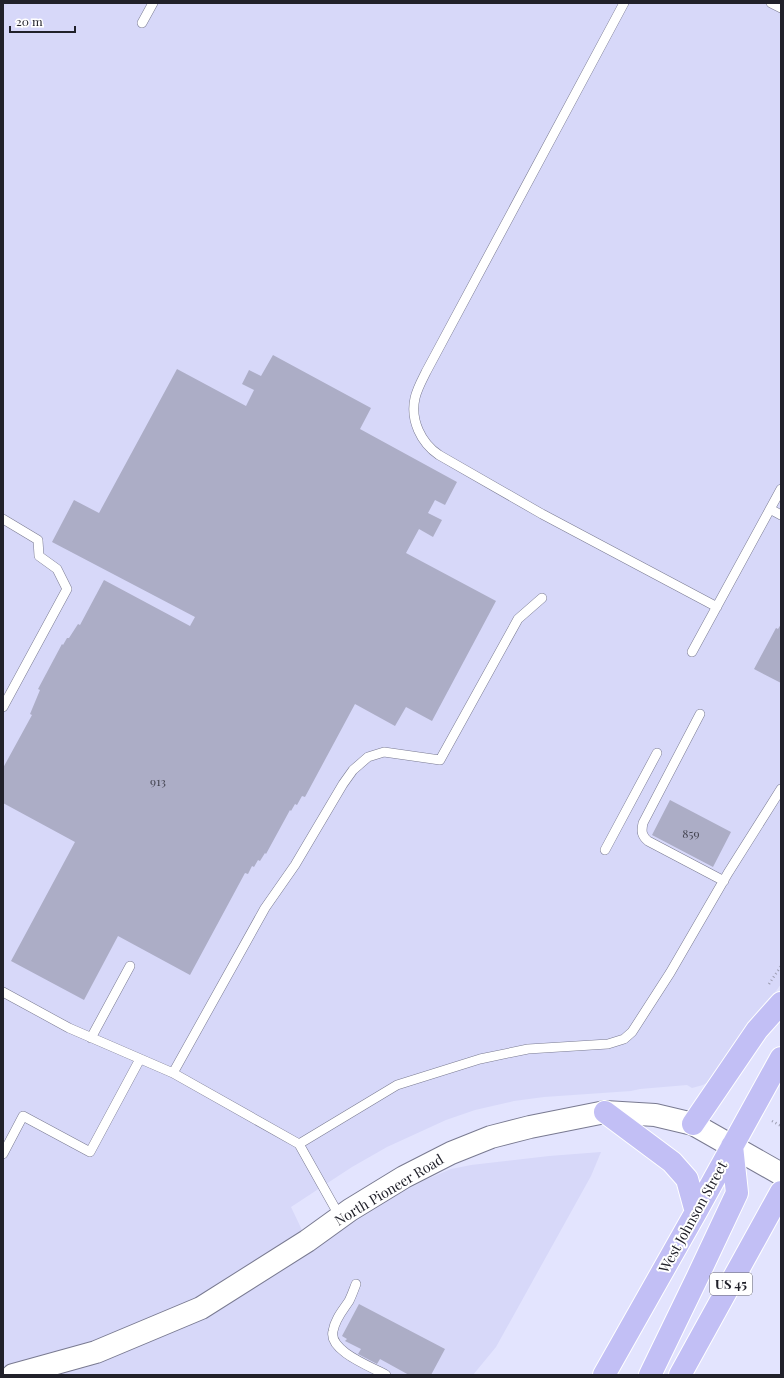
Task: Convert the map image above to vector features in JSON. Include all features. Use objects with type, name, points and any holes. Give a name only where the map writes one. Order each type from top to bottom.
[{"type":"main road","points":[[693,1124],[757,1030],[781,1003]]},
{"type":"main road","name":"West Johnson Street","points":[[604,1375],[781,1058]]},
{"type":"main road","points":[[605,1112],[672,1162],[687,1179],[696,1212]]},
{"type":"main road","name":"North Pioneer Road","points":[[13,1375],[96,1352],[201,1308],[404,1177],[451,1152],[491,1137],[530,1127],[605,1112],[655,1115],[693,1124],[781,1174]]},
{"type":"main road","points":[[650,1375],[737,1194],[732,1146]]},
{"type":"main road","name":"US 45","points":[[680,1375],[781,1192]]},
{"type":"lane","points":[[142,23],[153,3]]},
{"type":"lane","points":[[624,3],[426,372],[415,397],[414,410],[416,425],[425,443],[439,455],[542,514],[717,607]]},
{"type":"lane","points":[[771,3],[781,8]]},
{"type":"lane","points":[[692,652],[781,489]]},
{"type":"lane","points":[[770,509],[781,515]]},
{"type":"lane","points":[[3,519],[38,540],[39,556],[57,569],[67,589],[3,707]]},
{"type":"lane","points":[[173,1073],[265,908],[295,866],[343,784],[353,770],[368,757],[384,752],[440,760],[518,619],[542,598]]},
{"type":"lane","points":[[700,714],[643,824],[641,831],[648,841],[724,881]]},
{"type":"lane","points":[[605,850],[657,753]]},
{"type":"lane","points":[[299,1144],[397,1085],[493,1056],[528,1049],[608,1044],[624,1039],[632,1032],[670,973],[724,881],[781,789]]},
{"type":"lane","points":[[91,1038],[130,966]]},
{"type":"lane","points":[[3,992],[69,1028],[173,1073],[299,1144],[340,1217]]},
{"type":"lane","points":[[3,1154],[23,1116],[90,1152],[140,1059]]},
{"type":"lane","points":[[356,1284],[350,1299],[338,1316],[332,1332],[334,1342],[344,1353],[386,1375]]},
{"type":"shaded area","points":[[3,3],[781,3],[781,984],[712,1080],[703,1085],[692,1088],[687,1085],[631,1091],[544,1097],[514,1101],[475,1110],[446,1120],[387,1147],[352,1167],[291,1207],[311,1249],[401,1193],[425,1180],[451,1169],[471,1165],[549,1156],[601,1152],[591,1176],[496,1347],[473,1375],[3,1375]]},
{"type":"building","points":[[273,355],[371,408],[360,429],[457,482],[445,505],[435,500],[428,513],[442,520],[433,537],[419,529],[406,553],[496,601],[432,721],[406,707],[395,726],[355,704],[305,797],[302,796],[297,805],[295,804],[291,811],[290,810],[266,854],[265,853],[260,861],[258,860],[254,867],[252,866],[248,874],[245,873],[190,975],[118,936],[84,1000],[11,961],[75,842],[3,803],[3,768],[32,715],[30,714],[40,690],[38,689],[62,644],[63,645],[67,638],[69,638],[78,624],[80,625],[104,580],[190,626],[195,617],[52,542],[74,500],[99,513],[177,369],[246,406],[254,390],[242,384],[249,370],[261,376]]},
{"type":"building","points":[[781,624],[781,683],[754,669],[776,628],[778,629]]},
{"type":"building","points":[[670,800],[731,832],[713,867],[652,835]]},
{"type":"building","points":[[359,1304],[445,1349],[431,1375],[409,1375],[380,1359],[377,1364],[358,1354],[361,1349],[345,1341],[347,1339],[342,1336]]}]
